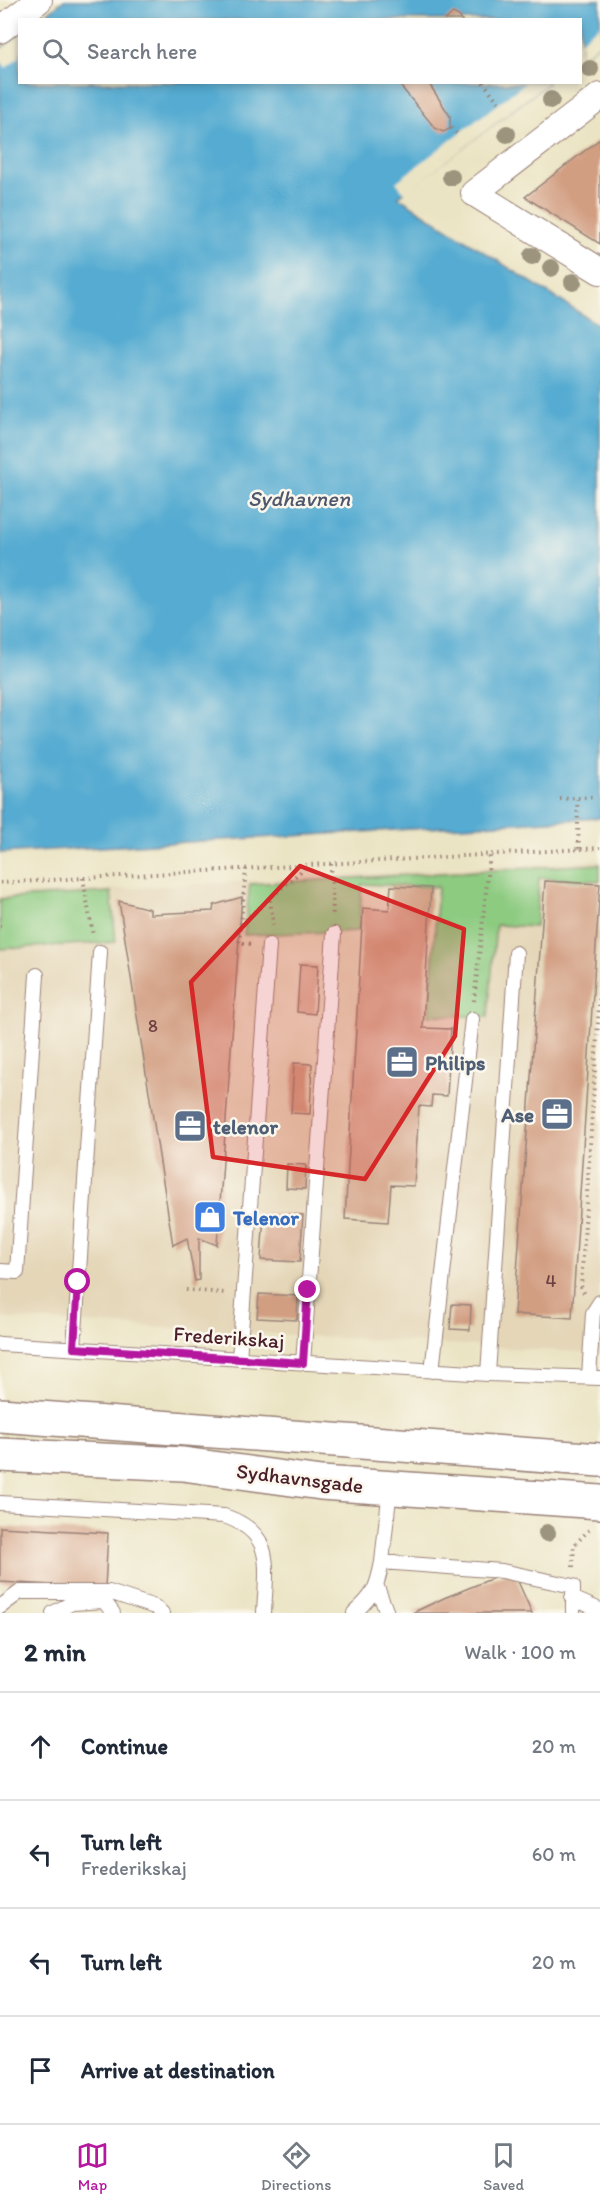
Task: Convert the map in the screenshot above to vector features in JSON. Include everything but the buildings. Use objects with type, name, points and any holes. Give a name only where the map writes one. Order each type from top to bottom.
[{"type":"street","points":[[0,30],[39,0]]},
{"type":"street","points":[[600,96],[474,193],[600,271]]},
{"type":"street","name":"Sydhavnsgade","points":[[0,1416],[600,1460]]},
{"type":"street","name":"Sydhavnsgade","points":[[0,1455],[183,1464],[321,1483],[390,1488],[596,1513]]},
{"type":"lane","points":[[303,1363],[334,934]]},
{"type":"lane","points":[[240,1359],[269,945]]},
{"type":"lane","points":[[74,1348],[100,952]]},
{"type":"lane","points":[[488,1374],[516,953]]},
{"type":"lane","points":[[0,1271],[17,1272],[37,975]]},
{"type":"lane","points":[[432,1371],[472,1019]]},
{"type":"lane","points":[[594,1378],[596,1307]]},
{"type":"lane","name":"Frederikskaj","points":[[0,1344],[432,1371],[594,1378]]},
{"type":"lane","points":[[354,1613],[372,1606],[382,1562],[390,1488]]},
{"type":"lane","points":[[0,1503],[224,1516],[243,1522],[258,1536],[264,1552],[264,1613]]},
{"type":"lane","points":[[382,1562],[502,1571],[573,1592],[600,1610]]},
{"type":"lane","points":[[377,1587],[387,1613]]},
{"type":"lane","points":[[0,1607],[20,1592],[109,1592],[155,1608],[162,1613]]},
{"type":"lane","points":[[573,1592],[573,1613]]},
{"type":"lane","points":[[53,1613],[72,1603],[104,1601],[113,1613]]},
{"type":"path","points":[[485,84],[499,103]]},
{"type":"path","points":[[451,128],[458,135]]},
{"type":"path","points":[[560,799],[595,797]]},
{"type":"path","points":[[577,798],[579,850]]},
{"type":"path","points":[[0,883],[600,848]]},
{"type":"path","points":[[472,1019],[490,855]]},
{"type":"path","points":[[331,864],[334,934]]},
{"type":"path","points":[[241,924],[309,865]]},
{"type":"path","points":[[246,868],[239,943],[269,945],[275,936],[270,900]]},
{"type":"path","points":[[83,878],[94,946],[100,952]]},
{"type":"path","points":[[596,1307],[581,1286],[600,992]]},
{"type":"path","points":[[186,1290],[244,1294]]},
{"type":"path","points":[[573,1592],[574,1545],[590,1529],[596,1513]]},
{"type":"highlighted area","points":[[300,866],[464,929],[455,1036],[365,1179],[213,1157],[191,982]]},
{"type":"shaded area","points":[[600,860],[600,1353],[0,1318],[0,896]]},
{"type":"green space","points":[[600,864],[600,881],[539,878],[536,927],[496,925],[488,1017],[429,1015],[438,887],[362,884],[359,931],[244,935],[250,884]]},
{"type":"green space","points":[[111,892],[116,942],[0,949],[0,899]]},
{"type":"water","points":[[64,0],[600,0],[600,43],[582,57],[582,18],[42,18]]},
{"type":"water","name":"Sydhavnen","points":[[18,35],[18,84],[547,84],[398,197],[600,326],[600,818],[0,853],[0,49]]},
{"type":"pier","points":[[600,25],[600,43],[582,57],[582,39]]},
{"type":"pier","points":[[18,36],[18,58],[6,68],[0,60],[0,50]]},
{"type":"pier","points":[[524,84],[547,84],[405,193],[396,182]]},
{"type":"place","name":"Philips","points":[[402,1062]]},
{"type":"place","name":"Ase","points":[[557,1114]]},
{"type":"place","name":"telenor","points":[[190,1126]]},
{"type":"place","name":"Telenor","points":[[210,1217]]},
{"type":"route","points":[[78,1282],[74,1348],[303,1363],[308,1290]]}]
